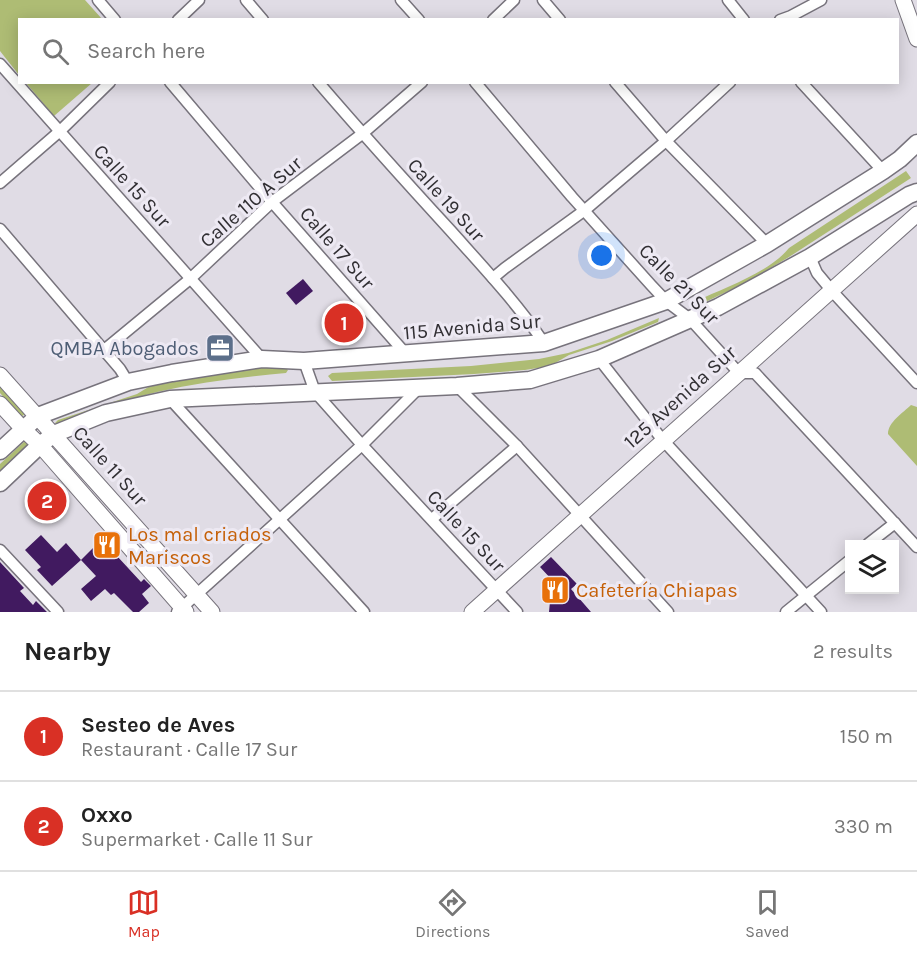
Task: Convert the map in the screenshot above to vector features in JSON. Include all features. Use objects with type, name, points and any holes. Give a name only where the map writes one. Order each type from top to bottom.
[{"type":"main road","name":"115 Avenida Sur","points":[[0,451],[38,416],[128,381],[262,359],[304,361],[544,344],[666,301],[767,244],[883,171],[917,143]]},
{"type":"main road","points":[[0,483],[54,434],[106,413],[170,399],[458,386],[530,380],[599,358],[718,307],[810,257],[917,192]]},
{"type":"street","points":[[98,0],[113,18]]},
{"type":"street","points":[[180,18],[199,0]]},
{"type":"street","points":[[246,0],[261,18]]},
{"type":"street","points":[[401,0],[417,18]]},
{"type":"street","points":[[495,18],[514,0]]},
{"type":"street","points":[[543,0],[558,18]]},
{"type":"street","points":[[728,0],[742,18]]},
{"type":"street","points":[[786,18],[821,0]]},
{"type":"street","points":[[903,0],[917,39]]},
{"type":"street","name":"Calle 15 Sur","points":[[0,64],[262,359]]},
{"type":"street","points":[[0,183],[60,131],[108,84]]},
{"type":"street","name":"Calle 17 Sur","points":[[172,84],[406,354]]},
{"type":"street","name":"Calle 19 Sur","points":[[320,84],[493,278],[544,344]]},
{"type":"street","name":"Calle 110 A Sur","points":[[104,350],[190,279],[272,202],[362,134],[420,84]]},
{"type":"street","name":"Calle 21 Sur","points":[[477,84],[666,301],[690,319],[739,373],[755,373],[917,547]]},
{"type":"street","points":[[617,84],[666,141],[767,244]]},
{"type":"street","points":[[493,278],[585,210],[666,141],[727,84]]},
{"type":"street","points":[[803,84],[883,171]]},
{"type":"street","name":"125 Avenida Sur","points":[[472,612],[917,214]]},
{"type":"street","points":[[0,229],[128,381]]},
{"type":"street","points":[[810,257],[817,273],[832,291],[917,383]]},
{"type":"street","points":[[599,358],[664,440],[821,612]]},
{"type":"street","name":"Calle 15 Sur","points":[[304,361],[315,392],[517,612]]},
{"type":"street","name":"Calle 11 Sur","points":[[0,375],[212,612]]},
{"type":"street","points":[[458,386],[517,446],[668,612]]},
{"type":"street","points":[[182,611],[196,595],[278,519],[362,445],[419,388]]},
{"type":"street","points":[[170,399],[364,612]]},
{"type":"street","name":"Calle 11 Sur","points":[[0,404],[40,445],[182,611]]},
{"type":"street","points":[[432,519],[517,446]]},
{"type":"street","points":[[873,540],[895,523]]},
{"type":"street","points":[[0,550],[58,612]]},
{"type":"street","points":[[786,612],[845,563]]},
{"type":"green space","points":[[0,0],[85,0],[101,18],[18,18],[18,74],[0,51]]},
{"type":"green space","points":[[27,84],[91,84],[54,116]]},
{"type":"green space","points":[[906,171],[911,178],[789,257],[745,283],[695,305],[696,301],[759,272],[781,257],[789,248]]},
{"type":"green space","points":[[659,318],[658,322],[612,341],[569,355],[550,366],[474,374],[332,381],[328,376],[332,373],[471,366],[539,359],[568,353],[607,340]]},
{"type":"green space","points":[[284,366],[288,370],[286,373],[173,388],[132,399],[59,424],[55,423],[58,420],[137,394],[155,383],[251,368]]},
{"type":"green space","points":[[0,387],[25,414],[21,417],[0,393]]},
{"type":"green space","points":[[911,405],[917,407],[917,466],[888,434],[893,422]]},
{"type":"green space","points":[[25,441],[29,445],[0,471],[0,464]]},
{"type":"building","points":[[303,279],[313,291],[296,305],[286,293]]},
{"type":"building","points":[[48,488],[63,503],[44,521],[29,505]]},
{"type":"building","points":[[104,533],[121,553],[117,556],[141,582],[144,579],[151,586],[142,594],[149,603],[139,612],[133,612],[114,593],[111,595],[105,589],[91,601],[81,589],[96,576],[81,560],[97,544],[94,542]]},
{"type":"building","points":[[41,535],[57,552],[66,543],[81,560],[52,586],[37,570],[41,567],[25,550]]},
{"type":"building","points":[[551,557],[577,584],[571,589],[591,612],[549,612],[552,580],[540,567]]},
{"type":"building","points":[[0,562],[24,588],[20,591],[33,605],[36,601],[47,612],[0,612]]},
{"type":"place","name":"Sesteo de Aves","points":[[344,323]]},
{"type":"place","name":"QMBA Abogados","points":[[220,348]]},
{"type":"place","name":"Oxxo","points":[[47,501]]},
{"type":"place","name":"Los mal criados Mariscos","points":[[107,545]]},
{"type":"place","name":"Cafetería Chiapas","points":[[555,590]]}]
